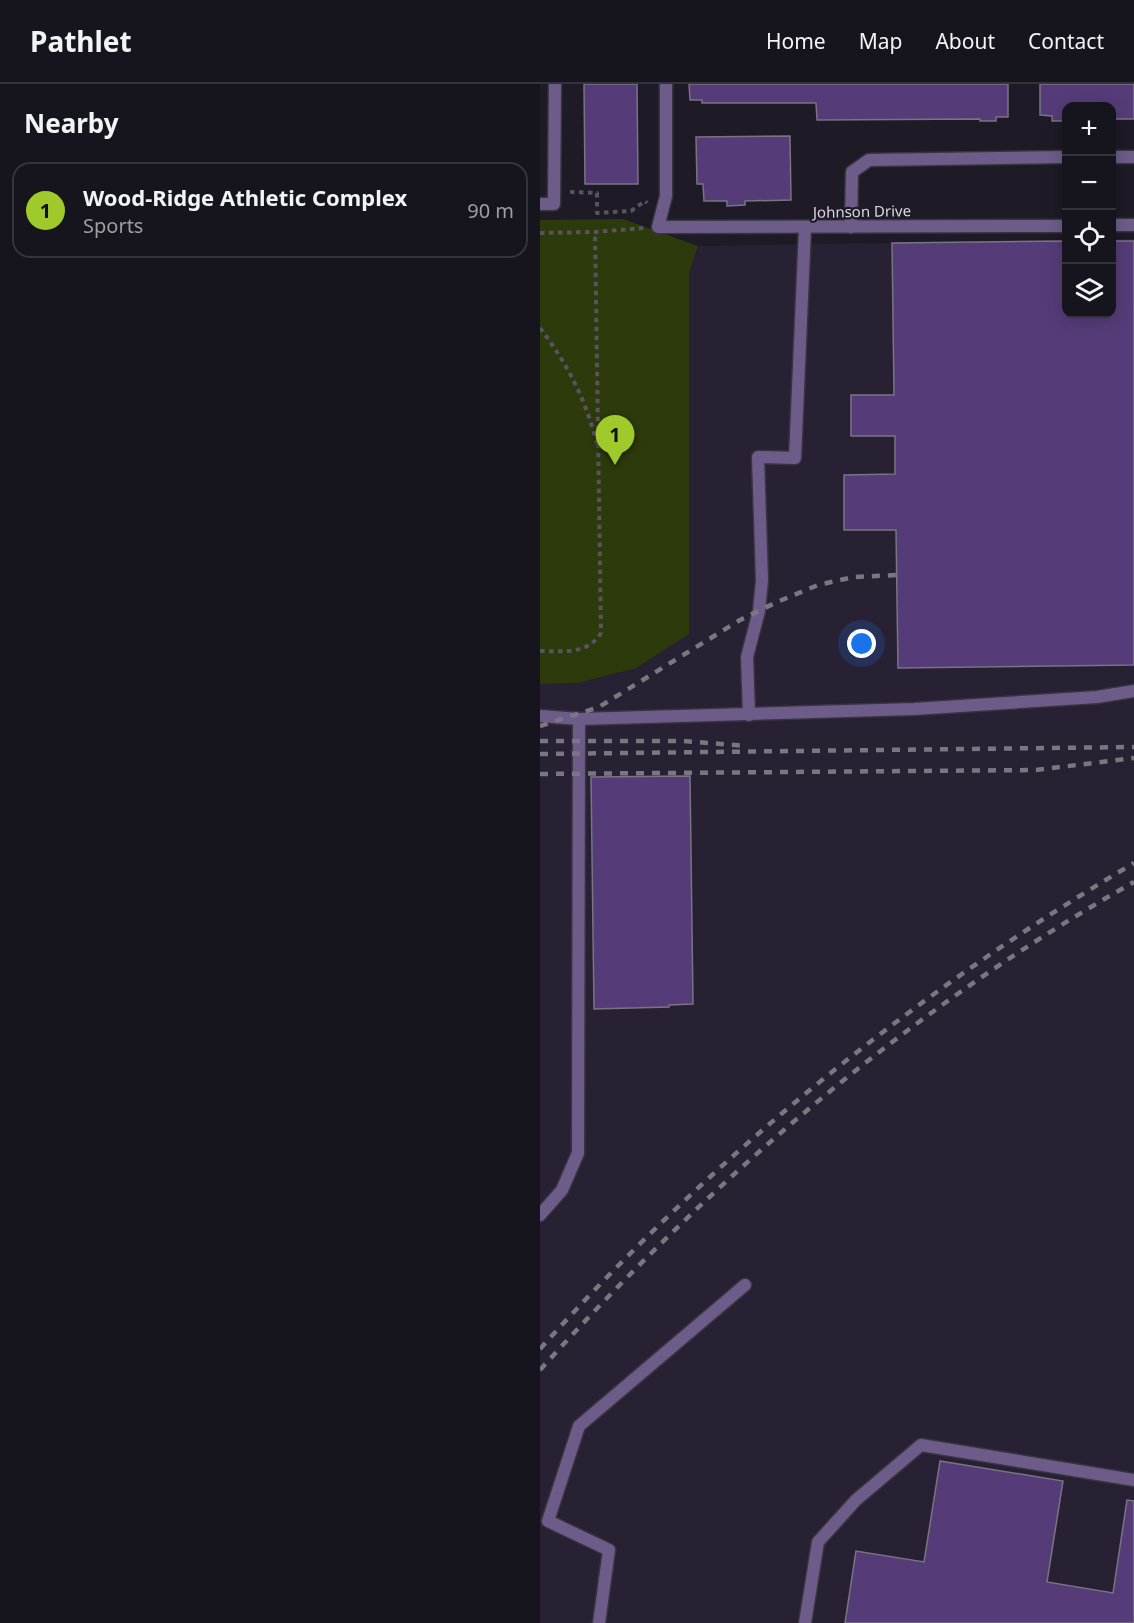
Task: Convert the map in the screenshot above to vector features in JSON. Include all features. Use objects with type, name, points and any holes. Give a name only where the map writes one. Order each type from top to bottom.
[{"type":"street","points":[[540,204],[554,204],[555,84]]},
{"type":"street","points":[[658,227],[666,196],[666,84]]},
{"type":"street","points":[[851,227],[852,172],[869,160],[1062,157]]},
{"type":"street","points":[[1116,157],[1134,157]]},
{"type":"street","points":[[1116,225],[1134,225]]},
{"type":"street","name":"Johnson Drive","points":[[658,227],[1062,226]]},
{"type":"street","points":[[749,715],[747,657],[759,611],[762,580],[758,457],[795,458],[805,228]]},
{"type":"street","points":[[540,716],[579,719],[914,709],[1097,697],[1134,691]]},
{"type":"street","points":[[540,1215],[562,1190],[578,1153],[579,719]]},
{"type":"street","points":[[598,1623],[609,1550],[548,1521],[579,1426],[746,1285]]},
{"type":"street","points":[[805,1623],[818,1542],[856,1500],[921,1445],[1134,1480]]},
{"type":"path","points":[[540,232],[595,232],[658,227],[649,204],[645,201],[631,211],[597,213],[597,193],[554,192]]},
{"type":"path","points":[[540,651],[580,650],[596,641],[602,633],[595,232]]},
{"type":"path","points":[[540,328],[565,363],[582,396],[599,450]]},
{"type":"shaded area","points":[[1116,239],[1134,239],[1134,1623],[540,1623],[540,684],[578,683],[689,633],[689,274],[698,246],[1062,240],[1062,318],[1116,318]]},
{"type":"green space","points":[[623,219],[698,246],[689,274],[689,634],[636,668],[578,683],[540,684],[540,220]]},
{"type":"building","points":[[584,84],[637,84],[638,184],[585,184]]},
{"type":"building","points":[[689,84],[1008,84],[1008,117],[996,117],[996,121],[980,121],[980,119],[817,120],[816,103],[702,103],[702,100],[690,100]]},
{"type":"building","points":[[1040,84],[1134,84],[1134,119],[1116,119],[1116,102],[1062,102],[1062,121],[1052,121],[1052,116],[1040,115]]},
{"type":"building","points":[[790,136],[791,200],[745,201],[745,205],[727,206],[727,201],[704,201],[703,184],[697,184],[696,137]]},
{"type":"building","points":[[1062,241],[1062,318],[1116,318],[1116,241],[1134,241],[1134,665],[898,668],[896,530],[844,530],[844,475],[895,474],[895,436],[851,436],[851,395],[894,395],[892,243]]},
{"type":"building","points":[[690,776],[693,1004],[594,1009],[591,777]]},
{"type":"building","points":[[940,1461],[1063,1481],[1047,1582],[1113,1593],[1127,1500],[1134,1501],[1134,1623],[845,1623],[856,1551],[924,1562]]},
{"type":"railway","points":[[540,726],[599,707],[740,620],[777,602],[818,585],[854,577],[897,575]]},
{"type":"railway","points":[[540,741],[684,741],[747,746]]},
{"type":"railway","points":[[540,754],[1134,747]]},
{"type":"railway","points":[[540,774],[1036,770],[1134,758]]},
{"type":"railway","points":[[540,1349],[674,1210],[818,1083],[972,967],[1134,863]]},
{"type":"railway","points":[[540,1370],[674,1231],[818,1102],[893,1042],[971,985],[1051,932],[1134,882]]},
{"type":"place","name":"Wood-Ridge Athletic Complex","points":[[615,465]]}]
